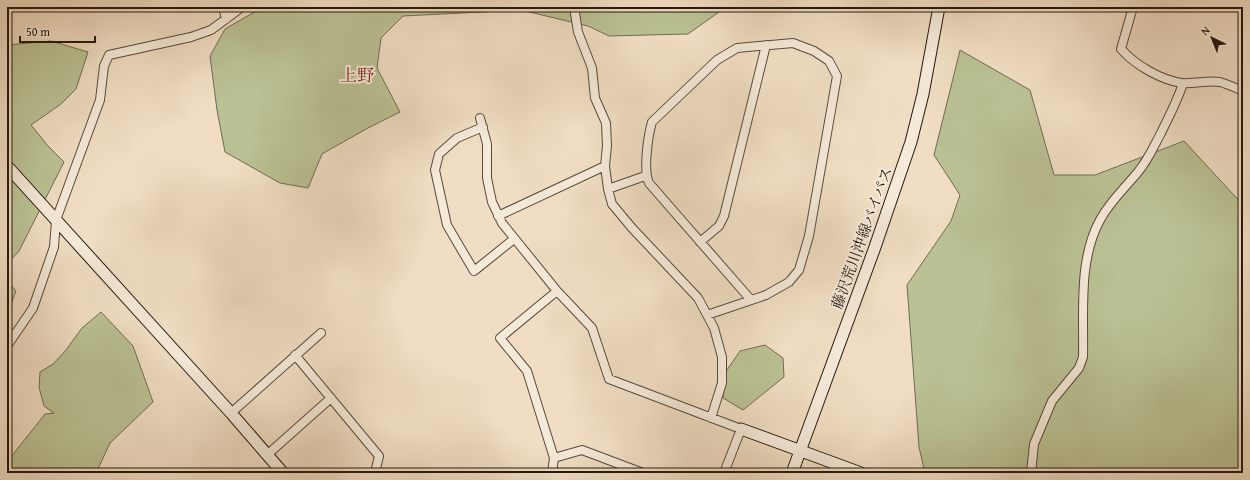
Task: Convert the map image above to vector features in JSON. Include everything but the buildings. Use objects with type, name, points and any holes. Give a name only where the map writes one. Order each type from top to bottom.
[{"type":"street","points":[[223,7],[226,19]]},
{"type":"street","points":[[7,346],[33,308],[54,247],[56,220],[100,100],[104,66],[109,55],[191,37],[211,30],[242,7]]},
{"type":"street","points":[[574,7],[578,32],[592,68],[596,98],[606,123],[607,146],[605,166],[608,189],[612,204],[632,228],[698,298],[714,328],[722,357],[722,383],[710,418]]},
{"type":"street","name":"藤沢荒川沖線バイパス","points":[[792,473],[884,224],[911,142],[923,94],[939,7]]},
{"type":"street","points":[[1133,7],[1121,49],[1129,58],[1146,70],[1183,83],[1220,82],[1243,91]]},
{"type":"street","points":[[707,315],[766,295],[789,282],[799,270],[809,236],[837,76],[829,61],[814,51],[793,43],[737,48],[717,60],[652,122],[649,132],[645,176],[649,183],[751,300]]},
{"type":"street","points":[[700,242],[719,226],[724,216],[766,45]]},
{"type":"street","points":[[1031,473],[1034,444],[1052,401],[1079,368],[1083,357],[1085,268],[1089,247],[1100,220],[1112,201],[1138,172],[1149,157],[1179,96],[1183,83]]},
{"type":"street","points":[[480,118],[487,144],[488,178],[492,202],[498,216],[514,239],[557,291],[592,328],[609,379],[860,473]]},
{"type":"street","points":[[483,127],[457,138],[439,154],[434,170],[447,225],[474,271],[514,239]]},
{"type":"street","points":[[7,166],[268,454],[283,473]]},
{"type":"street","points":[[498,216],[605,166]]},
{"type":"street","points":[[608,189],[645,176]]},
{"type":"street","points":[[552,473],[554,458],[527,371],[500,338],[557,291]]},
{"type":"street","points":[[231,413],[321,333]]},
{"type":"street","points":[[295,355],[379,456],[374,473]]},
{"type":"street","points":[[268,454],[332,398]]},
{"type":"street","points":[[724,473],[741,429]]},
{"type":"street","points":[[554,458],[582,450],[643,473]]},
{"type":"green space","points":[[263,7],[726,7],[688,34],[609,36],[588,26],[521,10],[403,16],[381,38],[377,68],[400,112],[322,154],[308,188],[280,183],[225,152],[217,110],[210,56],[225,29]]},
{"type":"green space","points":[[51,41],[88,52],[76,89],[61,104],[31,125],[48,146],[64,162],[19,251],[7,264],[7,45]]},
{"type":"green space","points":[[960,50],[1030,90],[1054,175],[1095,175],[1184,141],[1243,205],[1243,473],[925,473],[919,447],[907,285],[951,221],[960,195],[934,155]]},
{"type":"green space","points":[[7,281],[16,291],[7,314]]},
{"type":"green space","points":[[101,312],[133,346],[153,402],[110,443],[96,473],[7,473],[7,462],[45,414],[54,413],[44,406],[39,387],[40,372],[53,364],[66,350],[82,328]]},
{"type":"green space","points":[[765,345],[783,358],[784,377],[743,410],[723,398],[725,373],[740,351]]},
{"type":"district","name":"上野","points":[[357,75]]}]
